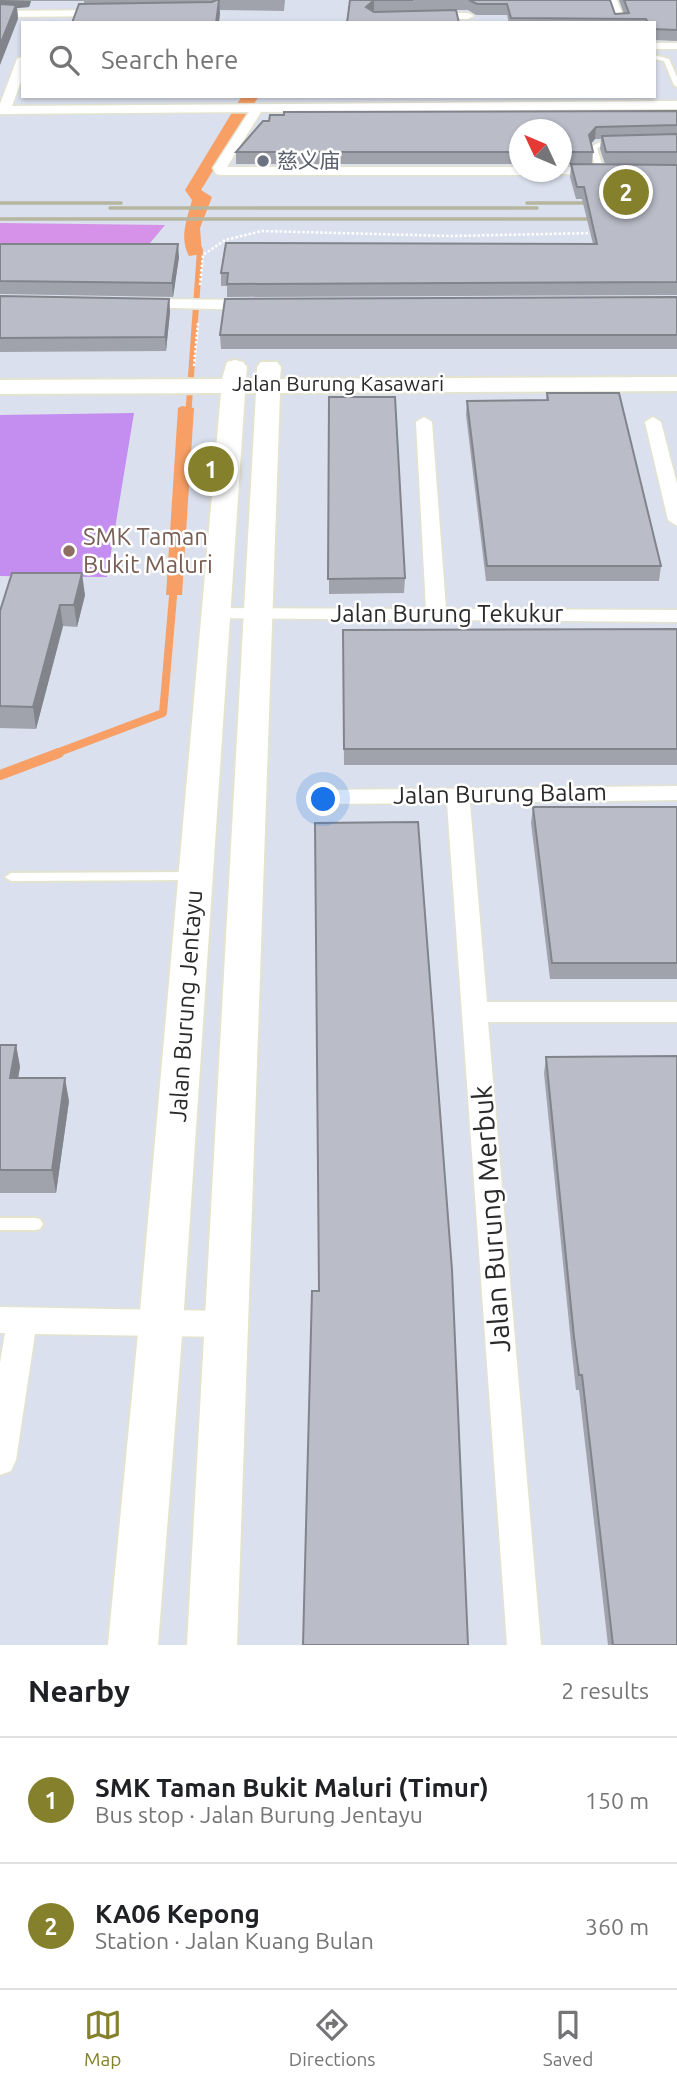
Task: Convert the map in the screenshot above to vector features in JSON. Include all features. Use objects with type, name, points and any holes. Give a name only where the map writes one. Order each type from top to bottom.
[{"type":"street","points":[[414,16],[469,19],[466,0]]},
{"type":"street","points":[[612,0],[620,21]]},
{"type":"street","points":[[0,14],[38,18],[119,13]]},
{"type":"street","points":[[656,46],[677,46]]},
{"type":"street","points":[[21,64],[2,110],[205,110],[677,117]]},
{"type":"street","points":[[656,97],[677,92]]},
{"type":"street","points":[[255,112],[358,105],[653,98],[677,104]]},
{"type":"street","points":[[255,112],[220,168],[221,171],[509,171]]},
{"type":"street","points":[[572,171],[607,171]]},
{"type":"street","points":[[124,303],[266,305]]},
{"type":"street","name":"Jalan Burung Kasawari","points":[[0,367],[159,377]]},
{"type":"street","name":"Jalan Burung Kasawari","points":[[0,387],[202,373],[269,375],[677,368]]},
{"type":"street","name":"Jalan Burung Jentayu","points":[[133,1645],[161,1323],[235,375]]},
{"type":"street","points":[[212,1645],[269,375]]},
{"type":"street","name":"Jalan Burung Kasawari","points":[[269,375],[677,384]]},
{"type":"street","points":[[424,422],[436,614]]},
{"type":"street","points":[[653,422],[677,520]]},
{"type":"street","name":"Jalan Burung Tekukur","points":[[217,614],[677,616]]},
{"type":"street","name":"Jalan Burung Balam","points":[[323,797],[677,793]]},
{"type":"street","name":"Jalan Burung Merbuk","points":[[458,794],[524,1645]]},
{"type":"street","points":[[476,1012],[677,1012]]},
{"type":"street","points":[[0,1460],[11,1321],[226,1324]]},
{"type":"lane","points":[[656,57],[667,60],[677,85]]},
{"type":"lane","points":[[607,171],[593,147],[595,144],[629,142]]},
{"type":"lane","points":[[11,877],[196,876]]},
{"type":"lane","points":[[0,1223],[35,1224]]},
{"type":"path","points":[[202,373],[200,310],[210,310],[213,296],[200,296],[203,255],[225,240],[262,232],[451,236],[598,233]]},
{"type":"shaded area","points":[[241,98],[258,98],[201,190],[212,197],[200,228],[202,254],[189,256],[186,249],[184,235],[192,200],[185,190]]},
{"type":"shaded area","points":[[0,223],[165,225],[145,249],[0,250]]},
{"type":"shaded area","points":[[178,408],[194,408],[182,595],[166,595]]},
{"type":"shaded area","points":[[134,413],[107,577],[0,576],[0,415]]},
{"type":"building","points":[[219,0],[216,21],[73,21],[79,4]]},
{"type":"building","points":[[350,0],[374,0],[366,7],[374,12],[456,10],[459,21],[347,21]]},
{"type":"building","points":[[469,0],[610,0],[615,14],[629,13],[624,0],[677,0],[677,30],[656,29],[656,21],[646,19],[511,18],[507,4],[477,4]]},
{"type":"building","points":[[0,4],[16,5],[0,45]]},
{"type":"building","points":[[677,111],[677,125],[596,127],[589,135],[593,152],[572,152],[572,119],[509,119],[509,152],[236,152],[263,121],[269,121],[270,115],[284,115],[284,112]]},
{"type":"building","points":[[677,134],[677,152],[606,152],[602,136]]},
{"type":"building","points":[[572,164],[677,165],[677,282],[227,284],[228,273],[221,273],[226,243],[597,244],[584,187],[577,187]]},
{"type":"building","points":[[0,244],[178,244],[172,283],[0,281]]},
{"type":"building","points":[[0,296],[169,299],[165,337],[0,338]]},
{"type":"building","points":[[677,297],[677,335],[220,335],[225,299]]},
{"type":"building","points":[[547,393],[619,393],[661,566],[487,566],[467,401],[548,400]]},
{"type":"building","points":[[329,397],[395,397],[405,578],[328,579]]},
{"type":"building","points":[[12,573],[82,573],[74,605],[60,605],[33,707],[0,706],[0,611]]},
{"type":"building","points":[[677,629],[677,749],[344,749],[343,630]]},
{"type":"building","points":[[533,807],[677,807],[677,963],[552,963]]},
{"type":"building","points":[[418,822],[452,1270],[468,1645],[303,1645],[312,1291],[319,1291],[315,823]]},
{"type":"building","points":[[0,1045],[16,1045],[10,1078],[65,1078],[52,1170],[0,1170]]},
{"type":"building","points":[[677,1056],[677,1645],[613,1645],[582,1375],[579,1375],[574,1337],[546,1057]]},
{"type":"waterway","points":[[188,418],[200,250],[197,244]]},
{"type":"waterway","points":[[54,754],[163,713],[174,585]]},
{"type":"waterway","points":[[0,775],[59,753]]},
{"type":"railway","points":[[0,203],[121,203]]},
{"type":"railway","points":[[527,203],[604,203]]},
{"type":"railway","points":[[110,208],[537,208]]},
{"type":"railway","points":[[0,219],[607,219]]},
{"type":"place","name":"慈义庙","points":[[263,161]]},
{"type":"place","name":"KA06 Kepong","points":[[626,192]]},
{"type":"place","name":"SMK Taman Bukit Maluri (Timur)","points":[[211,469]]},
{"type":"place","name":"SMK Taman Bukit Maluri","points":[[69,551]]}]
